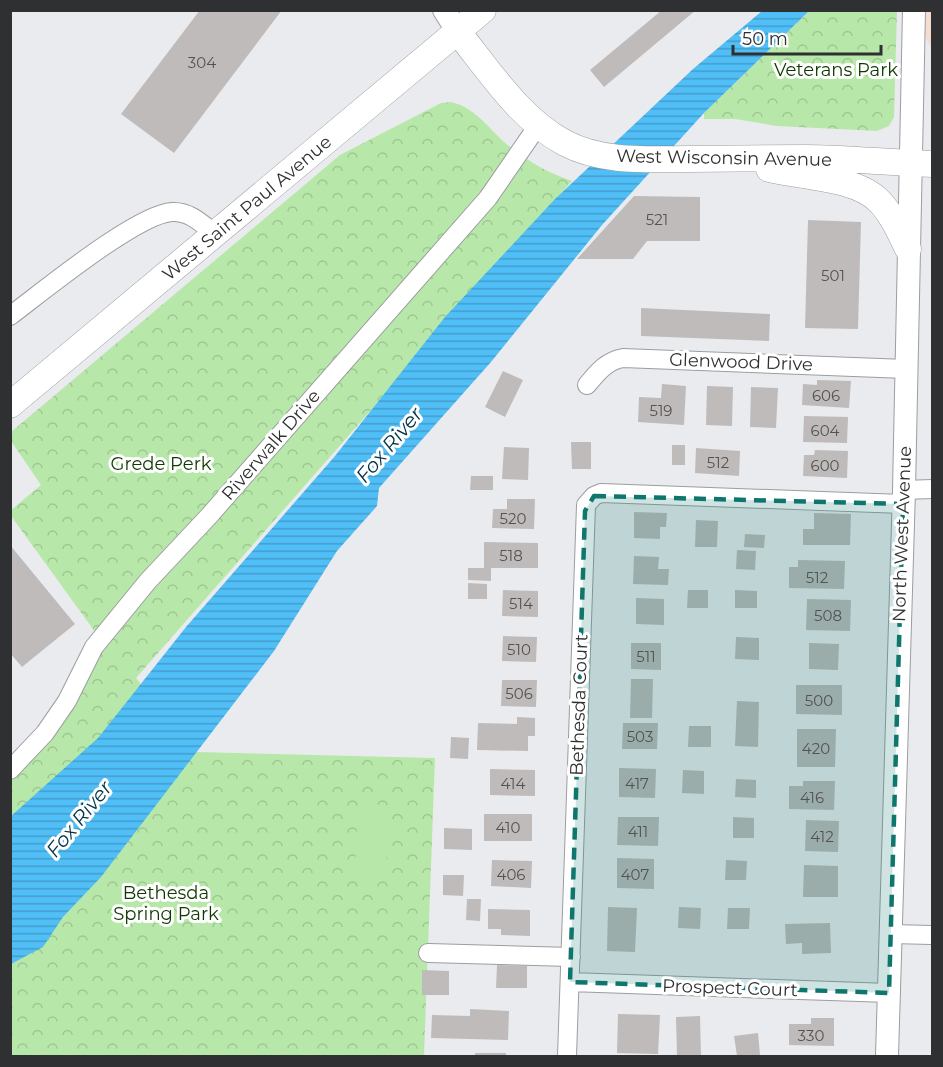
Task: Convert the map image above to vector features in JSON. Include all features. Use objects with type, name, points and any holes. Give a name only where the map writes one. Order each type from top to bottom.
[{"type":"main road","name":"West Saint Paul Avenue","points":[[10,405],[483,10]]},
{"type":"main road","name":"West Wisconsin Avenue","points":[[458,32],[505,91],[539,124],[567,144],[597,155],[641,159],[808,158],[922,164]]},
{"type":"main road","points":[[731,159],[792,175],[856,186],[871,193],[881,202],[895,222],[908,249]]},
{"type":"street","points":[[444,10],[458,32]]},
{"type":"street","name":"North West Avenue","points":[[887,1056],[904,497],[908,249],[922,164],[914,10]]},
{"type":"street","name":"Riverwalk Drive","points":[[10,770],[45,733],[67,701],[94,647],[148,581],[209,516],[488,198],[539,124]]},
{"type":"street","points":[[10,316],[136,225],[170,212],[187,214],[215,234]]},
{"type":"street","name":"Glenwood Drive","points":[[587,385],[608,363],[623,358],[906,369]]},
{"type":"street","name":"Bethesda Court","points":[[567,1056],[586,505],[594,496],[601,493],[732,498],[904,497],[933,489]]},
{"type":"street","points":[[891,934],[933,935]]},
{"type":"street","points":[[428,953],[571,957]]},
{"type":"street","name":"Prospect Court","points":[[570,982],[889,993]]},
{"type":"highlighted area","points":[[594,496],[903,504],[889,993],[570,982],[585,511]]},
{"type":"shaded area","points":[[913,11],[932,11],[932,46],[930,46]]},
{"type":"green space","name":"Veterans Park","points":[[809,11],[897,11],[894,117],[889,126],[877,131],[777,126],[735,119],[704,119],[704,113]]},
{"type":"green space","points":[[451,102],[476,114],[524,158],[572,181],[136,678],[196,752],[435,758],[424,1056],[11,1056],[11,779],[105,642],[93,629],[11,516],[10,511],[41,485],[11,441],[11,432],[340,155],[441,103]]},
{"type":"green space","points":[[358,804],[389,805],[386,875],[355,874]]},
{"type":"water","name":"Fox River","points":[[762,11],[809,11],[704,113],[602,225],[491,362],[379,488],[377,506],[337,551],[274,651],[101,877],[63,917],[43,947],[11,964],[10,817],[98,738],[186,627],[335,456],[445,317],[555,199],[693,69]]},
{"type":"building","points":[[200,10],[282,10],[174,153],[121,114]]},
{"type":"building","points":[[662,10],[696,10],[604,87],[590,70]]},
{"type":"building","points":[[634,196],[700,197],[700,241],[647,241],[633,259],[577,259]]},
{"type":"building","points":[[808,220],[861,222],[858,329],[805,328]]},
{"type":"building","points":[[641,308],[770,314],[769,341],[641,336]]},
{"type":"building","points":[[503,371],[523,380],[505,417],[485,407]]},
{"type":"building","points":[[817,380],[851,381],[849,408],[802,405],[803,384],[817,385]]},
{"type":"building","points":[[662,384],[686,386],[684,425],[638,422],[639,397],[661,398]]},
{"type":"building","points":[[707,386],[733,387],[732,426],[706,425]]},
{"type":"building","points":[[751,387],[778,388],[776,428],[750,427]]},
{"type":"building","points":[[804,416],[848,417],[847,443],[803,442]]},
{"type":"building","points":[[571,442],[591,442],[591,469],[572,469]]},
{"type":"building","points":[[672,445],[685,445],[685,465],[672,465]]},
{"type":"building","points":[[504,447],[529,448],[528,480],[502,479]]},
{"type":"building","points":[[696,448],[740,451],[739,476],[695,473]]},
{"type":"building","points":[[815,450],[848,451],[847,478],[803,476],[804,455],[814,455]]},
{"type":"building","points":[[471,476],[493,476],[493,490],[470,490]]},
{"type":"building","points":[[507,499],[535,499],[534,529],[492,528],[493,509],[507,509]]},
{"type":"building","points":[[634,512],[667,513],[666,527],[660,527],[660,539],[634,538]]},
{"type":"building","points":[[814,513],[851,514],[850,545],[803,545],[803,529],[814,529]]},
{"type":"building","points":[[696,520],[718,521],[717,547],[695,547]]},
{"type":"building","points":[[745,534],[765,535],[764,548],[744,547]]},
{"type":"building","points":[[484,542],[538,543],[538,568],[491,568],[491,581],[468,580],[468,568],[484,568]]},
{"type":"building","points":[[10,545],[75,624],[22,667],[10,653]]},
{"type":"building","points":[[737,550],[756,551],[755,570],[736,569]]},
{"type":"building","points":[[634,556],[659,557],[658,569],[669,569],[668,585],[633,584]]},
{"type":"building","points":[[798,560],[845,561],[844,589],[789,588],[789,567],[798,567]]},
{"type":"building","points":[[468,583],[487,584],[487,599],[468,599]]},
{"type":"building","points":[[503,590],[538,591],[538,617],[502,616]]},
{"type":"building","points":[[688,590],[708,590],[708,608],[687,608]]},
{"type":"building","points":[[735,590],[757,591],[757,608],[735,608]]},
{"type":"building","points":[[636,598],[664,599],[664,625],[636,624]]},
{"type":"building","points":[[807,599],[851,600],[850,631],[806,630]]},
{"type":"building","points":[[503,636],[537,637],[536,662],[502,661]]},
{"type":"building","points":[[736,637],[759,638],[759,660],[735,659]]},
{"type":"building","points":[[631,643],[661,643],[661,670],[631,669]]},
{"type":"building","points":[[809,643],[839,644],[838,670],[809,669]]},
{"type":"building","points":[[631,679],[653,679],[652,718],[630,718]]},
{"type":"building","points":[[502,680],[537,680],[536,707],[501,706]]},
{"type":"building","points":[[796,685],[842,685],[842,715],[796,714]]},
{"type":"building","points":[[737,701],[759,702],[758,747],[735,746]]},
{"type":"building","points":[[517,717],[535,718],[535,736],[528,736],[528,751],[477,750],[478,723],[517,724]]},
{"type":"building","points":[[623,723],[658,723],[657,749],[622,749]]},
{"type":"building","points":[[689,726],[711,726],[711,747],[688,747]]},
{"type":"building","points":[[797,729],[836,729],[835,767],[797,767]]},
{"type":"building","points":[[451,737],[469,738],[468,759],[450,758]]},
{"type":"building","points":[[619,768],[656,769],[655,798],[619,797]]},
{"type":"building","points":[[490,769],[535,770],[535,796],[490,795]]},
{"type":"building","points":[[683,770],[704,771],[704,794],[682,793]]},
{"type":"building","points":[[736,779],[756,780],[756,798],[735,797]]},
{"type":"building","points":[[803,781],[835,781],[834,810],[789,809],[789,786],[803,786]]},
{"type":"building","points":[[484,814],[532,814],[532,841],[484,841]]},
{"type":"building","points":[[618,817],[659,817],[658,846],[617,845]]},
{"type":"building","points":[[733,817],[754,818],[754,838],[733,838]]},
{"type":"building","points":[[806,820],[839,821],[838,852],[805,851]]},
{"type":"building","points":[[444,828],[472,829],[472,850],[444,849]]},
{"type":"building","points":[[617,858],[654,859],[654,889],[617,888]]},
{"type":"building","points":[[492,860],[532,861],[531,888],[491,886]]},
{"type":"building","points":[[726,860],[747,861],[746,880],[725,880]]},
{"type":"building","points":[[804,865],[838,866],[838,897],[803,897]]},
{"type":"building","points":[[443,875],[464,875],[463,896],[443,895]]},
{"type":"building","points":[[467,899],[481,899],[480,921],[466,920]]},
{"type":"building","points":[[608,907],[637,908],[635,952],[607,951]]},
{"type":"building","points":[[679,907],[701,908],[700,929],[678,928]]},
{"type":"building","points":[[728,908],[750,908],[749,929],[727,929]]},
{"type":"building","points":[[488,909],[530,910],[530,936],[501,935],[501,929],[488,929]]},
{"type":"building","points":[[830,923],[831,953],[802,954],[802,943],[786,944],[785,924]]},
{"type":"building","points":[[497,965],[527,966],[527,988],[496,988]]},
{"type":"building","points":[[422,970],[449,971],[449,995],[422,995]]},
{"type":"building","points":[[470,1009],[509,1011],[508,1040],[431,1038],[432,1015],[470,1016]]},
{"type":"building","points":[[618,1014],[660,1015],[658,1054],[617,1053]]},
{"type":"building","points":[[700,1016],[701,1056],[677,1056],[676,1017]]},
{"type":"building","points":[[811,1018],[834,1018],[834,1046],[789,1045],[789,1024],[811,1024]]},
{"type":"building","points":[[758,1033],[760,1055],[737,1056],[734,1036]]},
{"type":"building","points":[[475,1053],[506,1053],[506,1056],[475,1056]]},
{"type":"park label","name":"Grede Perk","points":[[161,464]]},
{"type":"park label","name":"Bethesda Spring Park","points":[[166,903]]}]
